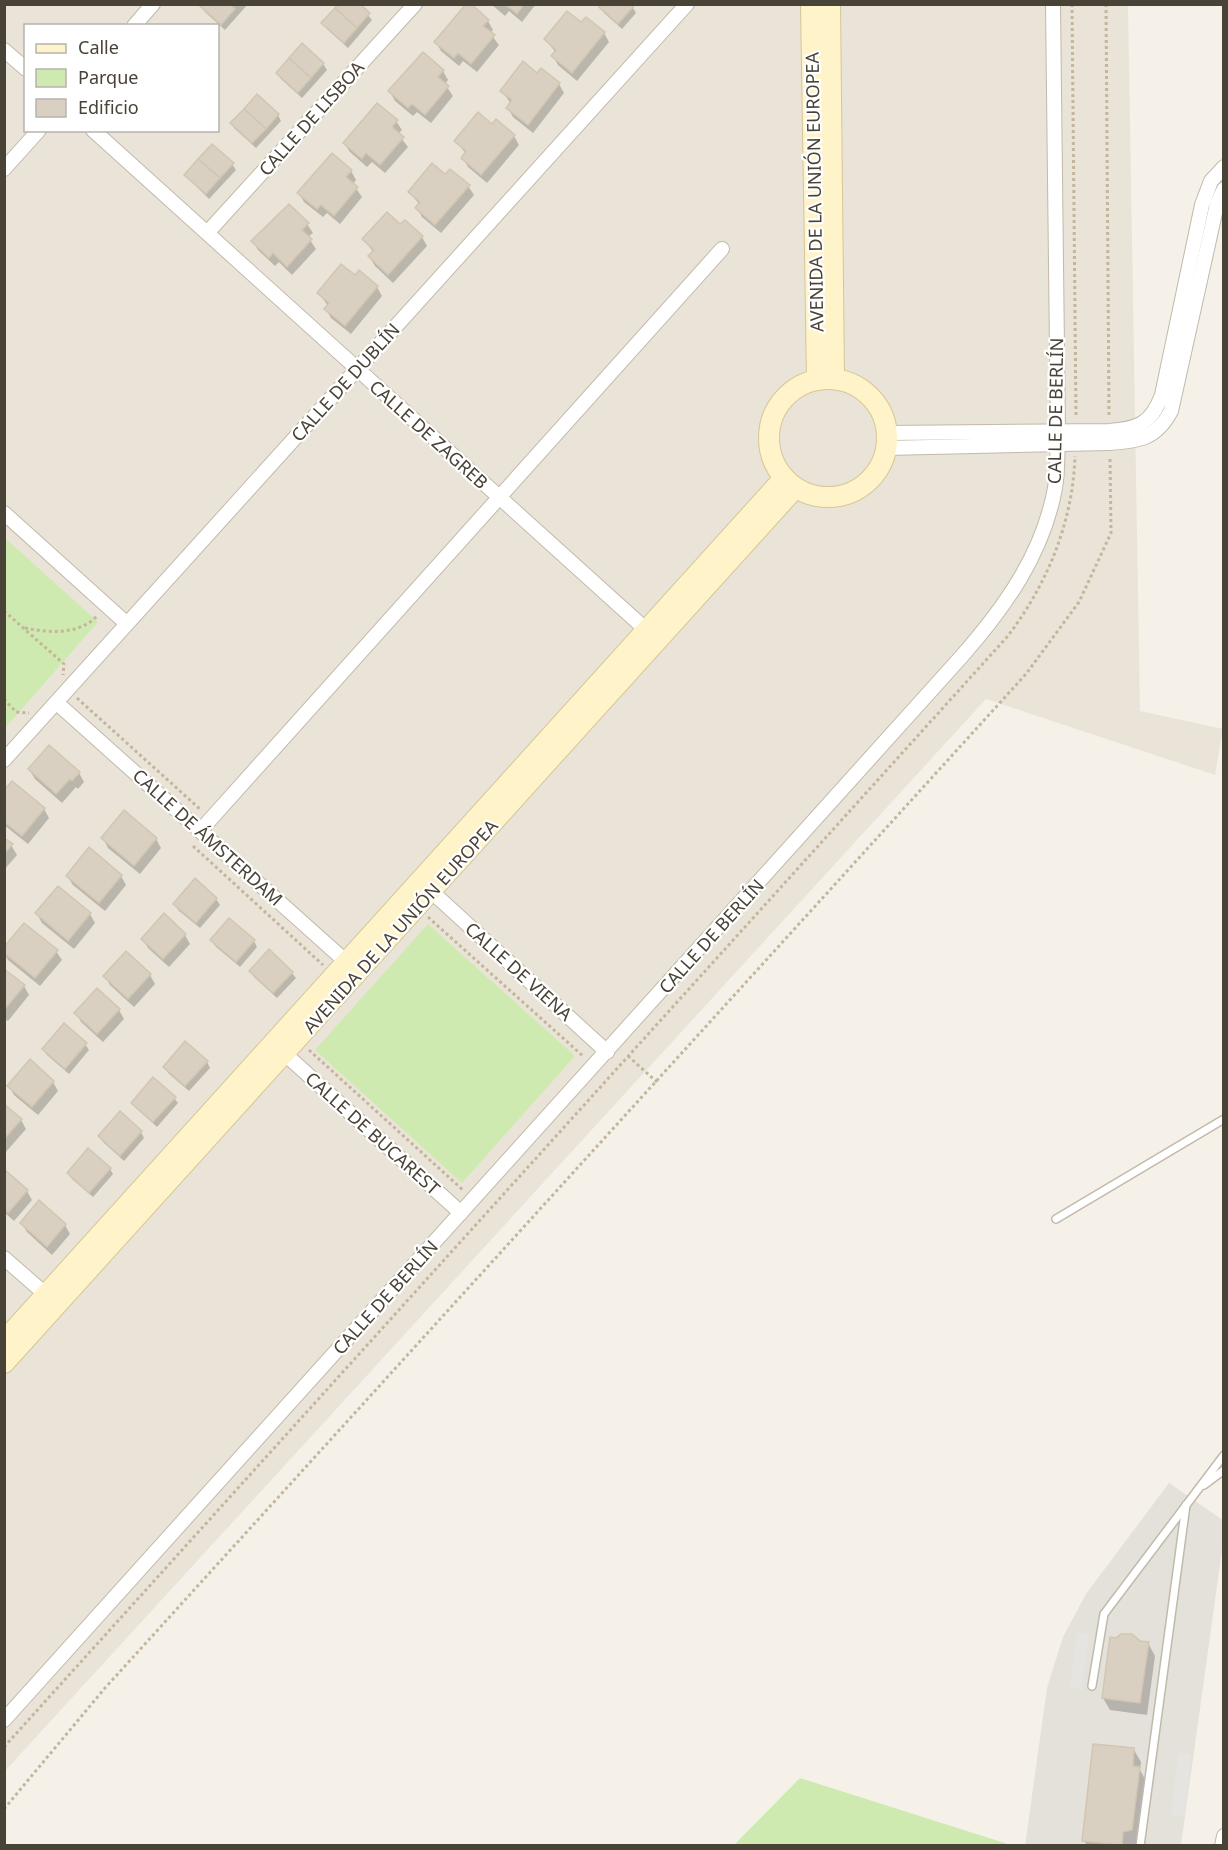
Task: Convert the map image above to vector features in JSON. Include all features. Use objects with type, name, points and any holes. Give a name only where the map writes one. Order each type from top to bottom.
[{"type":"street","points":[[136,24],[153,4]]},
{"type":"street","name":"CALLE DE LISBOA","points":[[208,232],[415,4]]},
{"type":"street","name":"CALLE DE DUBLÍN","points":[[4,760],[57,703],[68,679],[126,623],[687,4]]},
{"type":"street","name":"AVENIDA DE LA UNIÓN EUROPEA","points":[[811,4],[826,380]]},
{"type":"street","name":"AVENIDA DE LA UNIÓN EUROPEA","points":[[826,380],[830,4]]},
{"type":"street","name":"CALLE DE BERLÍN","points":[[4,1720],[993,621],[1020,581],[1041,534],[1055,487],[1057,438],[1053,4]]},
{"type":"street","points":[[4,50],[24,67]]},
{"type":"street","points":[[4,169],[37,132]]},
{"type":"street","name":"CALLE DE ZAGREB","points":[[95,132],[652,635]]},
{"type":"street","points":[[1076,438],[1134,428],[1151,416],[1158,406],[1202,205],[1211,181],[1224,167]]},
{"type":"street","points":[[886,441],[1057,438],[1135,441],[1146,437],[1165,422],[1171,411],[1217,204],[1224,189]]},
{"type":"street","points":[[200,831],[722,249]]},
{"type":"street","points":[[826,380],[844,381],[862,389],[876,403],[885,420],[886,441],[884,459],[874,476],[859,489],[841,497],[821,498],[802,492],[790,483],[774,464],[769,445],[770,426],[777,408],[790,393],[806,383],[826,380]]},
{"type":"street","name":"AVENIDA DE LA UNIÓN EUROPEA","points":[[4,1363],[52,1300],[346,970],[790,483]]},
{"type":"street","points":[[4,513],[108,616],[126,623]]},
{"type":"street","name":"AVENIDA DE LA UNIÓN EUROPEA","points":[[4,1341],[52,1300],[285,1054],[346,970],[431,891],[652,635]]},
{"type":"street","name":"CALLE DE ÁMSTERDAM","points":[[57,703],[200,831],[346,970]]},
{"type":"street","name":"CALLE DE VIENA","points":[[431,891],[607,1052]]},
{"type":"street","name":"CALLE DE BUCAREST","points":[[285,1054],[461,1213]]},
{"type":"street","points":[[4,1258],[52,1300]]},
{"type":"street","points":[[1222,1845],[1224,1836]]},
{"type":"lane","points":[[1056,1219],[1224,1119]]},
{"type":"lane","points":[[1092,1686],[1104,1614],[1224,1455]]},
{"type":"lane","points":[[1197,1490],[1224,1470]]},
{"type":"lane","points":[[1140,1845],[1186,1505]]},
{"type":"path","points":[[4,1747],[1007,637],[1024,614],[1047,574],[1061,538],[1070,506],[1076,438],[1072,4]]},
{"type":"path","points":[[4,611],[64,664],[68,679]]},
{"type":"path","points":[[23,628],[44,632],[74,629],[86,626],[99,614],[104,617],[108,616]]},
{"type":"path","points":[[98,616],[108,616]]},
{"type":"path","points":[[68,679],[70,667]]},
{"type":"path","points":[[58,680],[68,679]]},
{"type":"path","points":[[4,699],[16,712],[28,712],[43,718]]},
{"type":"path","points":[[20,721],[35,705],[43,718]]},
{"type":"path","points":[[188,841],[346,970]]},
{"type":"path","points":[[424,916],[437,925],[607,1079]]},
{"type":"path","points":[[309,1044],[308,1048],[314,1055],[487,1212]]},
{"type":"path","points":[[628,1056],[657,1082]]},
{"type":"shaded area","points":[[5,5],[1128,5],[1140,711],[1223,729],[1215,775],[986,699],[5,1771]]},
{"type":"shaded area","points":[[1169,1483],[1224,1521],[1223,1543],[1181,1845],[1025,1846],[1047,1688],[1063,1637],[1086,1594]]},
{"type":"shaded area","points":[[1077,1632],[1089,1634],[1082,1689],[1070,1688]]},
{"type":"shaded area","points":[[1178,1753],[1191,1754],[1185,1817],[1171,1816]]},
{"type":"green space","points":[[5,538],[98,622],[5,728]]},
{"type":"green space","points":[[428,924],[575,1056],[462,1183],[315,1050]]},
{"type":"green space","points":[[800,1778],[1011,1845],[734,1845]]},
{"type":"building","points":[[201,4],[230,4],[235,9],[221,25],[200,6]]},
{"type":"building","points":[[338,4],[360,4],[370,13],[357,28],[335,8]]},
{"type":"building","points":[[466,4],[471,4],[489,20],[483,26],[495,35],[471,64],[458,53],[454,58],[434,42]]},
{"type":"building","points":[[505,4],[524,4],[517,14]]},
{"type":"building","points":[[601,4],[631,4],[633,7],[618,24],[599,7]]},
{"type":"building","points":[[335,8],[357,28],[344,43],[321,23]]},
{"type":"building","points":[[567,11],[581,22],[586,17],[605,32],[572,73],[551,56],[556,50],[544,39]]},
{"type":"building","points":[[302,43],[324,63],[311,78],[289,58]]},
{"type":"building","points":[[423,52],[444,70],[438,77],[449,86],[425,115],[412,104],[408,108],[388,91]]},
{"type":"building","points":[[289,58],[311,78],[298,93],[276,73]]},
{"type":"building","points":[[523,61],[537,73],[541,68],[560,83],[528,125],[506,108],[512,100],[500,91]]},
{"type":"building","points":[[257,94],[279,114],[266,129],[244,109]]},
{"type":"building","points":[[377,103],[398,120],[392,127],[404,137],[380,165],[366,153],[362,159],[343,143]]},
{"type":"building","points":[[244,109],[266,129],[252,143],[230,123]]},
{"type":"building","points":[[478,112],[492,124],[496,119],[515,135],[481,175],[461,158],[466,151],[454,141]]},
{"type":"building","points":[[212,144],[234,163],[220,178],[198,159]]},
{"type":"building","points":[[332,153],[352,170],[346,177],[358,187],[334,216],[321,205],[317,209],[297,193]]},
{"type":"building","points":[[198,159],[220,178],[206,194],[184,175]]},
{"type":"building","points":[[432,163],[445,174],[450,169],[470,185],[435,225],[415,208],[420,202],[408,192]]},
{"type":"building","points":[[289,204],[309,223],[302,230],[312,239],[287,267],[273,253],[269,258],[251,241]]},
{"type":"building","points":[[387,212],[400,224],[405,220],[423,236],[388,275],[368,256],[374,250],[362,239]]},
{"type":"building","points":[[341,264],[355,275],[359,270],[378,286],[345,326],[324,309],[329,303],[317,293]]},
{"type":"building","points":[[49,745],[80,772],[56,794],[28,769]]},
{"type":"building","points":[[12,781],[45,808],[22,836],[4,822],[4,790]]},
{"type":"building","points":[[124,810],[157,838],[134,866],[101,838]]},
{"type":"building","points":[[4,838],[13,844],[4,854]]},
{"type":"building","points":[[89,847],[122,875],[99,903],[66,876]]},
{"type":"building","points":[[195,878],[217,898],[196,923],[173,904]]},
{"type":"building","points":[[58,886],[91,913],[68,941],[35,913]]},
{"type":"building","points":[[164,913],[186,934],[163,959],[141,939]]},
{"type":"building","points":[[229,918],[255,940],[236,962],[210,940]]},
{"type":"building","points":[[24,923],[58,950],[35,978],[4,953],[4,947]]},
{"type":"building","points":[[269,949],[293,972],[273,993],[249,971]]},
{"type":"building","points":[[126,951],[151,974],[128,999],[103,976]]},
{"type":"building","points":[[4,969],[25,985],[4,1010]]},
{"type":"building","points":[[97,988],[120,1009],[97,1034],[74,1013]]},
{"type":"building","points":[[64,1023],[87,1043],[65,1069],[42,1049]]},
{"type":"building","points":[[185,1041],[208,1061],[185,1086],[163,1067]]},
{"type":"building","points":[[30,1059],[54,1081],[32,1107],[7,1086]]},
{"type":"building","points":[[153,1077],[176,1097],[153,1122],[131,1103]]},
{"type":"building","points":[[4,1104],[22,1119],[4,1139]]},
{"type":"building","points":[[120,1111],[142,1131],[120,1156],[98,1136]]},
{"type":"building","points":[[88,1148],[111,1168],[89,1193],[67,1173]]},
{"type":"building","points":[[4,1169],[28,1190],[8,1213],[4,1209]]},
{"type":"building","points":[[39,1200],[66,1224],[47,1247],[20,1223]]},
{"type":"building","points":[[1121,1634],[1132,1634],[1140,1641],[1149,1642],[1140,1703],[1102,1698],[1110,1637],[1116,1638]]},
{"type":"building","points":[[1093,1744],[1134,1748],[1133,1766],[1140,1767],[1132,1830],[1123,1832],[1122,1845],[1082,1841]]}]
